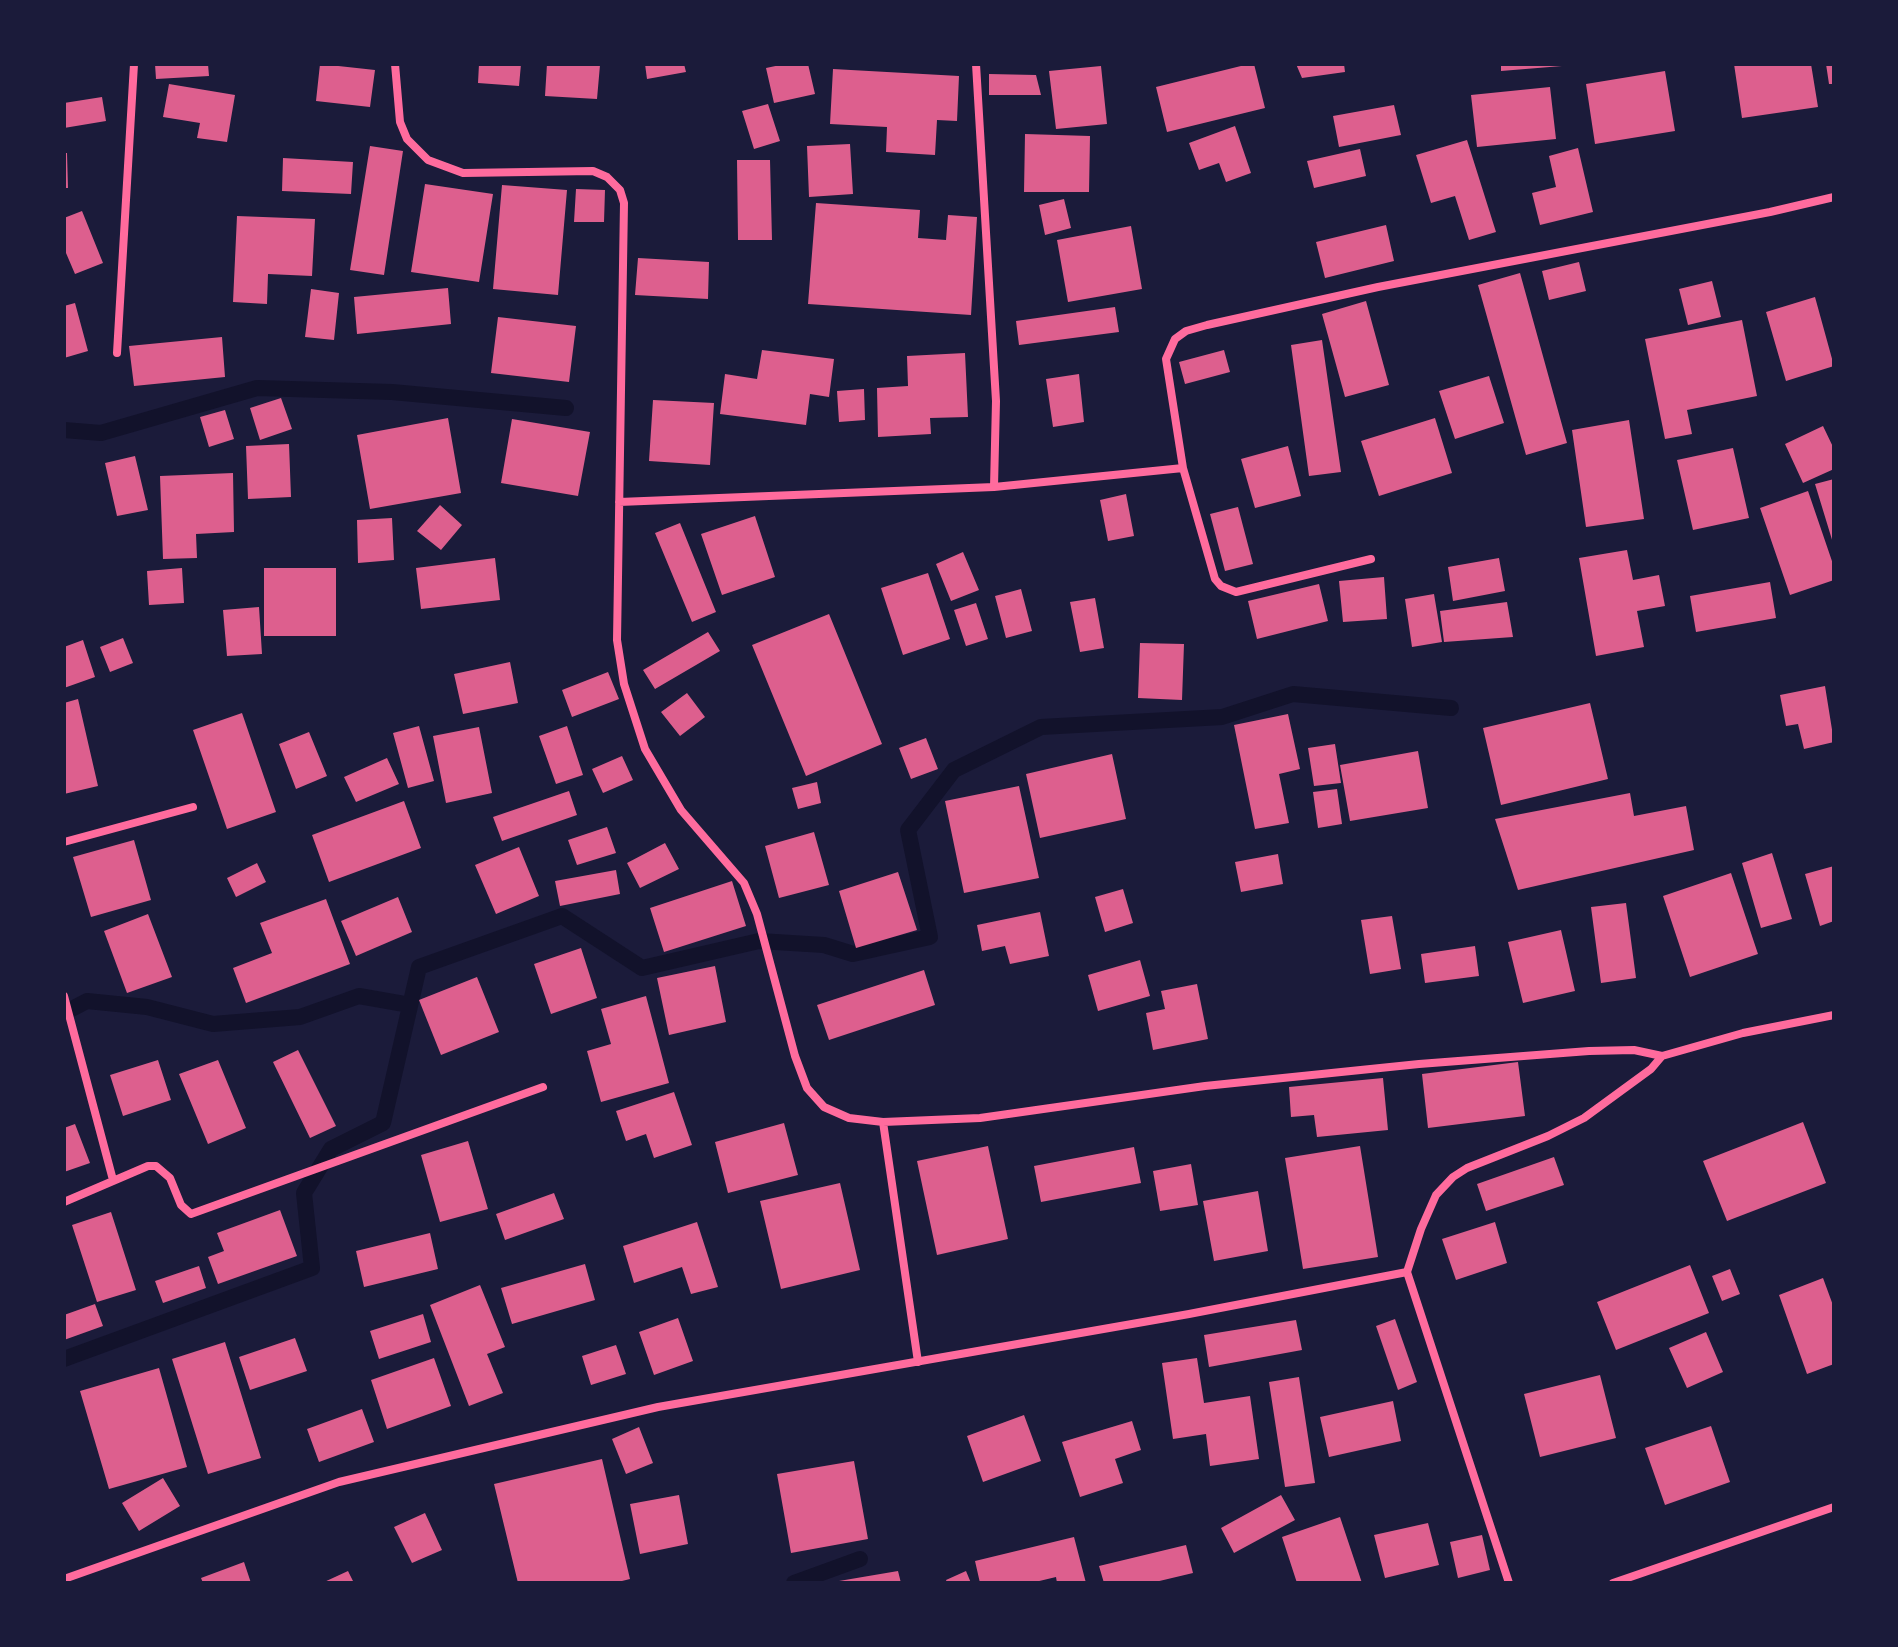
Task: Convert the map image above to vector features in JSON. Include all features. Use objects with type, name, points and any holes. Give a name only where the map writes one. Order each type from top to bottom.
[{"type":"street","points":[[117,353],[134,64]]},
{"type":"street","points":[[395,64],[400,122],[407,139],[428,160],[463,173],[593,171],[607,177],[620,190],[624,203],[617,640],[624,684],[645,749],[681,810],[744,883],[757,914],[795,1056],[807,1088],[824,1107],[849,1118],[883,1122],[980,1118],[1205,1086],[1502,1057],[1634,1050],[1662,1056],[1743,1033],[1834,1015]]},
{"type":"street","points":[[976,64],[996,401],[994,487]]},
{"type":"street","points":[[1371,559],[1250,589],[1230,590],[1215,579],[1183,468],[1166,359],[1175,339],[1186,331],[1378,287],[1834,197]]},
{"type":"street","points":[[619,502],[994,487],[1183,468]]},
{"type":"street","points":[[64,842],[193,807]]},
{"type":"street","points":[[64,996],[113,1180]]},
{"type":"street","points":[[1509,1583],[1407,1272],[1427,1213],[1436,1195],[1453,1177],[1481,1161],[1548,1136],[1584,1118],[1651,1069],[1662,1056]]},
{"type":"street","points":[[64,1202],[148,1166],[156,1166],[170,1178],[181,1205],[191,1214],[543,1087]]},
{"type":"street","points":[[883,1122],[918,1362]]},
{"type":"street","points":[[64,1579],[339,1482],[658,1407],[1407,1272]]},
{"type":"street","points":[[1613,1583],[1834,1507]]},
{"type":"building","points":[[155,64],[208,64],[209,76],[156,79]]},
{"type":"building","points":[[320,64],[375,70],[370,107],[316,101]]},
{"type":"building","points":[[479,64],[521,64],[519,86],[478,83]]},
{"type":"building","points":[[547,64],[600,65],[597,99],[545,96]]},
{"type":"building","points":[[645,64],[684,64],[686,72],[647,79]]},
{"type":"building","points":[[808,64],[815,94],[774,103],[766,68]]},
{"type":"building","points":[[1254,64],[1265,108],[1167,132],[1156,87]]},
{"type":"building","points":[[1296,64],[1344,64],[1345,72],[1302,78]]},
{"type":"building","points":[[1501,64],[1561,64],[1562,66],[1501,71]]},
{"type":"building","points":[[1734,64],[1811,64],[1818,107],[1742,118]]},
{"type":"building","points":[[1826,64],[1834,64],[1834,84],[1829,84]]},
{"type":"building","points":[[1101,66],[1107,124],[1056,129],[1049,71]]},
{"type":"building","points":[[833,69],[959,76],[957,121],[937,120],[935,155],[886,152],[887,127],[830,124]]},
{"type":"building","points":[[1665,71],[1675,131],[1595,144],[1586,84]]},
{"type":"building","points":[[989,74],[1036,75],[1041,95],[989,95]]},
{"type":"building","points":[[169,84],[235,95],[227,142],[197,138],[200,123],[163,117]]},
{"type":"building","points":[[1550,87],[1556,139],[1477,147],[1471,95]]},
{"type":"building","points":[[102,97],[106,121],[64,128],[64,103]]},
{"type":"building","points":[[768,104],[780,141],[754,149],[742,111]]},
{"type":"building","points":[[1394,105],[1401,135],[1339,147],[1333,116]]},
{"type":"building","points":[[1235,126],[1251,173],[1226,182],[1219,163],[1199,170],[1189,143]]},
{"type":"building","points":[[1025,134],[1090,136],[1089,192],[1024,192]]},
{"type":"building","points":[[1467,140],[1496,232],[1469,240],[1455,196],[1431,203],[1416,155]]},
{"type":"building","points":[[850,144],[853,194],[809,197],[807,146]]},
{"type":"building","points":[[370,146],[403,151],[384,275],[350,270]]},
{"type":"building","points":[[1578,148],[1593,212],[1540,225],[1532,193],[1556,187],[1549,156]]},
{"type":"building","points":[[1360,149],[1366,176],[1314,188],[1307,161]]},
{"type":"building","points":[[64,153],[67,153],[68,188],[64,188]]},
{"type":"building","points":[[283,158],[353,162],[351,194],[282,191]]},
{"type":"building","points":[[737,160],[770,160],[772,240],[738,240]]},
{"type":"building","points":[[425,184],[493,194],[479,282],[411,272]]},
{"type":"building","points":[[502,185],[567,190],[558,295],[493,289]]},
{"type":"building","points":[[576,189],[605,190],[604,222],[574,222]]},
{"type":"building","points":[[1064,199],[1071,228],[1045,235],[1039,205]]},
{"type":"building","points":[[816,203],[920,210],[918,238],[946,240],[948,215],[977,217],[971,315],[808,304]]},
{"type":"building","points":[[82,211],[103,263],[75,274],[64,254],[64,218]]},
{"type":"building","points":[[237,216],[315,219],[312,276],[268,274],[267,304],[233,302]]},
{"type":"building","points":[[1386,225],[1394,261],[1325,278],[1316,242]]},
{"type":"building","points":[[1131,226],[1142,289],[1068,302],[1057,240]]},
{"type":"building","points":[[638,258],[709,262],[708,299],[635,295]]},
{"type":"building","points":[[1579,262],[1586,291],[1549,300],[1542,271]]},
{"type":"building","points":[[1520,273],[1567,443],[1526,455],[1478,285]]},
{"type":"building","points":[[1712,281],[1721,317],[1688,325],[1679,289]]},
{"type":"building","points":[[448,288],[451,324],[357,334],[354,297]]},
{"type":"building","points":[[311,289],[339,293],[334,340],[305,337]]},
{"type":"building","points":[[1815,297],[1834,366],[1786,381],[1766,312]]},
{"type":"building","points":[[1366,301],[1389,385],[1345,397],[1322,314]]},
{"type":"building","points":[[75,303],[88,351],[64,358],[64,306]]},
{"type":"building","points":[[1115,307],[1119,332],[1019,345],[1016,321]]},
{"type":"building","points":[[498,317],[576,326],[569,382],[491,373]]},
{"type":"building","points":[[1742,320],[1757,396],[1687,410],[1692,434],[1665,439],[1645,339]]},
{"type":"building","points":[[222,337],[225,377],[134,386],[129,346]]},
{"type":"building","points":[[1322,340],[1341,472],[1309,476],[1291,345]]},
{"type":"building","points":[[762,350],[834,359],[829,397],[810,394],[806,425],[720,414],[725,374],[757,379]]},
{"type":"building","points":[[1224,350],[1230,372],[1185,384],[1179,362]]},
{"type":"building","points":[[965,353],[968,417],[930,418],[931,434],[878,437],[877,388],[908,386],[907,356]]},
{"type":"building","points":[[1079,374],[1084,422],[1053,427],[1046,379]]},
{"type":"building","points":[[1489,376],[1504,423],[1455,439],[1439,391]]},
{"type":"building","points":[[864,389],[865,420],[839,422],[837,391]]},
{"type":"building","points":[[281,398],[292,429],[260,440],[250,408]]},
{"type":"building","points":[[653,400],[714,403],[710,465],[649,461]]},
{"type":"building","points":[[225,410],[234,439],[209,447],[200,417]]},
{"type":"building","points":[[448,418],[461,493],[370,509],[357,435]]},
{"type":"building","points":[[1435,418],[1452,473],[1379,496],[1361,441]]},
{"type":"building","points":[[512,419],[590,432],[578,496],[501,483]]},
{"type":"building","points":[[1629,420],[1644,519],[1586,527],[1572,430]]},
{"type":"building","points":[[1823,426],[1834,449],[1834,469],[1803,483],[1785,444]]},
{"type":"building","points":[[289,444],[291,497],[248,499],[246,446]]},
{"type":"building","points":[[1288,446],[1301,496],[1255,508],[1241,459]]},
{"type":"building","points":[[1733,448],[1749,518],[1693,530],[1677,460]]},
{"type":"building","points":[[135,456],[148,510],[117,516],[105,463]]},
{"type":"building","points":[[233,473],[234,532],[196,534],[197,558],[163,559],[160,476]]},
{"type":"building","points":[[1834,479],[1834,543],[1833,543],[1815,484]]},
{"type":"building","points":[[1808,491],[1834,567],[1834,580],[1790,595],[1760,508]]},
{"type":"building","points":[[1126,494],[1134,536],[1108,541],[1100,500]]},
{"type":"building","points":[[440,505],[462,525],[441,550],[417,531]]},
{"type":"building","points":[[1238,507],[1253,564],[1225,571],[1210,514]]},
{"type":"building","points":[[755,516],[775,577],[722,595],[701,534]]},
{"type":"building","points":[[392,518],[394,560],[358,563],[357,520]]},
{"type":"building","points":[[680,523],[716,612],[692,622],[655,533]]},
{"type":"building","points":[[1627,550],[1633,580],[1659,575],[1665,606],[1637,611],[1644,647],[1596,656],[1579,558]]},
{"type":"building","points":[[963,552],[979,590],[951,601],[936,564]]},
{"type":"building","points":[[495,558],[500,600],[421,609],[416,568]]},
{"type":"building","points":[[1499,558],[1505,591],[1453,601],[1448,567]]},
{"type":"building","points":[[182,568],[184,603],[149,605],[147,571]]},
{"type":"building","points":[[264,568],[336,568],[336,636],[264,636]]},
{"type":"building","points":[[928,573],[950,639],[903,655],[881,588]]},
{"type":"building","points":[[1384,577],[1387,619],[1343,622],[1339,581]]},
{"type":"building","points":[[1770,582],[1776,618],[1696,632],[1690,596]]},
{"type":"building","points":[[1319,584],[1328,621],[1257,639],[1248,601]]},
{"type":"building","points":[[1021,589],[1032,631],[1006,638],[995,596]]},
{"type":"building","points":[[1434,594],[1442,642],[1412,647],[1405,599]]},
{"type":"building","points":[[1095,598],[1104,648],[1080,652],[1070,602]]},
{"type":"building","points":[[1507,602],[1513,637],[1444,642],[1440,611]]},
{"type":"building","points":[[976,603],[988,639],[966,646],[954,610]]},
{"type":"building","points":[[259,607],[262,654],[227,656],[223,610]]},
{"type":"building","points":[[829,614],[882,744],[806,776],[752,645]]},
{"type":"building","points":[[708,632],[720,651],[655,689],[643,670]]},
{"type":"building","points":[[123,638],[133,663],[110,672],[100,647]]},
{"type":"building","points":[[83,640],[95,677],[64,688],[64,647]]},
{"type":"building","points":[[1140,643],[1184,644],[1182,700],[1138,698]]},
{"type":"building","points":[[510,662],[518,703],[463,714],[454,674]]},
{"type":"building","points":[[608,672],[619,699],[572,717],[562,690]]},
{"type":"building","points":[[1825,686],[1834,742],[1804,749],[1798,724],[1786,726],[1780,695]]},
{"type":"building","points":[[687,693],[705,717],[680,736],[661,712]]},
{"type":"building","points":[[78,699],[98,786],[64,794],[64,703]]},
{"type":"building","points":[[1590,703],[1608,779],[1501,805],[1483,728]]},
{"type":"building","points":[[242,713],[276,812],[227,829],[193,730]]},
{"type":"building","points":[[1288,714],[1300,769],[1279,774],[1289,823],[1255,829],[1234,725]]},
{"type":"building","points":[[419,726],[434,781],[408,788],[393,733]]},
{"type":"building","points":[[567,726],[583,775],[556,784],[539,736]]},
{"type":"building","points":[[479,727],[492,793],[446,803],[433,736]]},
{"type":"building","points":[[309,732],[327,776],[296,789],[279,744]]},
{"type":"building","points":[[926,738],[938,769],[911,779],[899,748]]},
{"type":"building","points":[[1335,744],[1341,783],[1314,786],[1308,748]]},
{"type":"building","points":[[1418,751],[1428,808],[1350,821],[1340,765]]},
{"type":"building","points":[[1112,754],[1126,819],[1040,838],[1026,774]]},
{"type":"building","points":[[622,756],[633,780],[603,793],[592,769]]},
{"type":"building","points":[[387,758],[399,784],[356,802],[344,777]]},
{"type":"building","points":[[817,782],[821,803],[798,809],[792,788]]},
{"type":"building","points":[[1019,786],[1039,878],[964,893],[945,801]]},
{"type":"building","points":[[1337,789],[1342,824],[1318,828],[1313,792]]},
{"type":"building","points":[[569,791],[577,815],[502,841],[493,817]]},
{"type":"building","points":[[1630,793],[1634,816],[1686,806],[1694,850],[1518,890],[1495,819]]},
{"type":"building","points":[[404,801],[421,848],[329,882],[312,835]]},
{"type":"building","points":[[607,827],[616,853],[577,865],[568,840]]},
{"type":"building","points":[[814,832],[829,885],[779,898],[765,846]]},
{"type":"building","points":[[134,840],[151,900],[91,917],[73,857]]},
{"type":"building","points":[[665,843],[679,869],[640,888],[627,863]]},
{"type":"building","points":[[519,847],[539,896],[496,914],[475,865]]},
{"type":"building","points":[[1772,853],[1792,919],[1761,928],[1742,863]]},
{"type":"building","points":[[1278,854],[1283,884],[1241,892],[1235,862]]},
{"type":"building","points":[[257,863],[266,882],[236,897],[227,878]]},
{"type":"building","points":[[1834,866],[1834,921],[1820,926],[1805,874]]},
{"type":"building","points":[[616,870],[620,894],[560,906],[555,881]]},
{"type":"building","points":[[898,872],[917,930],[856,948],[839,891]]},
{"type":"building","points":[[1731,873],[1758,954],[1690,977],[1663,896]]},
{"type":"building","points":[[732,881],[746,926],[664,952],[650,908]]},
{"type":"building","points":[[1123,889],[1133,923],[1105,932],[1095,897]]},
{"type":"building","points":[[398,897],[412,932],[356,956],[341,921]]},
{"type":"building","points":[[326,899],[350,964],[246,1003],[233,968],[272,953],[260,923]]},
{"type":"building","points":[[1626,903],[1636,978],[1601,983],[1591,907]]},
{"type":"building","points":[[1040,912],[1049,956],[1010,964],[1005,946],[982,951],[977,925]]},
{"type":"building","points":[[148,914],[172,977],[127,993],[104,931]]},
{"type":"building","points":[[1392,916],[1401,969],[1370,974],[1361,920]]},
{"type":"building","points":[[1561,930],[1575,991],[1523,1003],[1508,942]]},
{"type":"building","points":[[1475,946],[1479,976],[1425,983],[1421,954]]},
{"type":"building","points":[[581,948],[597,998],[551,1014],[534,964]]},
{"type":"building","points":[[1140,960],[1150,996],[1098,1011],[1088,975]]},
{"type":"building","points":[[715,966],[726,1022],[669,1035],[657,978]]},
{"type":"building","points":[[924,970],[935,1005],[829,1040],[817,1005]]},
{"type":"building","points":[[477,977],[499,1032],[441,1055],[419,1000]]},
{"type":"building","points":[[1197,984],[1208,1039],[1153,1050],[1146,1013],[1165,1009],[1161,991]]},
{"type":"building","points":[[646,996],[669,1083],[601,1102],[587,1051],[611,1044],[601,1009]]},
{"type":"building","points":[[298,1050],[336,1126],[310,1138],[273,1062]]},
{"type":"building","points":[[158,1060],[171,1100],[123,1116],[110,1075]]},
{"type":"building","points":[[218,1060],[246,1128],[208,1144],[179,1074]]},
{"type":"building","points":[[1518,1062],[1525,1116],[1428,1128],[1422,1074]]},
{"type":"building","points":[[1383,1078],[1388,1130],[1317,1137],[1314,1115],[1291,1117],[1289,1087]]},
{"type":"building","points":[[674,1092],[692,1145],[654,1158],[646,1134],[626,1141],[616,1111]]},
{"type":"building","points":[[1803,1122],[1826,1183],[1727,1221],[1703,1161]]},
{"type":"building","points":[[784,1123],[798,1175],[728,1193],[715,1142]]},
{"type":"building","points":[[75,1124],[90,1163],[64,1172],[64,1128]]},
{"type":"building","points":[[468,1141],[488,1209],[440,1222],[421,1155]]},
{"type":"building","points":[[988,1146],[1008,1239],[937,1255],[917,1161]]},
{"type":"building","points":[[1360,1146],[1378,1257],[1303,1269],[1285,1158]]},
{"type":"building","points":[[1134,1147],[1141,1183],[1041,1202],[1034,1166]]},
{"type":"building","points":[[1554,1157],[1564,1185],[1486,1211],[1477,1184]]},
{"type":"building","points":[[1191,1164],[1198,1205],[1160,1211],[1153,1171]]},
{"type":"building","points":[[840,1183],[860,1270],[781,1289],[760,1201]]},
{"type":"building","points":[[1258,1191],[1268,1251],[1214,1261],[1203,1201]]},
{"type":"building","points":[[554,1193],[564,1219],[505,1240],[496,1214]]},
{"type":"building","points":[[280,1210],[297,1256],[218,1284],[208,1257],[224,1251],[217,1233]]},
{"type":"building","points":[[111,1212],[136,1290],[97,1302],[72,1225]]},
{"type":"building","points":[[697,1222],[718,1287],[691,1294],[682,1267],[634,1283],[623,1246]]},
{"type":"building","points":[[1495,1222],[1507,1263],[1456,1280],[1442,1239]]},
{"type":"building","points":[[430,1233],[438,1269],[364,1287],[356,1251]]},
{"type":"building","points":[[585,1264],[595,1300],[512,1324],[501,1288]]},
{"type":"building","points":[[1690,1265],[1709,1313],[1616,1350],[1597,1302]]},
{"type":"building","points":[[199,1266],[206,1288],[163,1303],[155,1281]]},
{"type":"building","points":[[1730,1269],[1740,1294],[1722,1301],[1712,1276]]},
{"type":"building","points":[[1823,1278],[1834,1308],[1834,1364],[1807,1374],[1779,1295]]},
{"type":"building","points":[[480,1285],[505,1347],[487,1354],[503,1393],[469,1406],[430,1305]]},
{"type":"building","points":[[95,1304],[103,1326],[64,1340],[64,1315]]},
{"type":"building","points":[[423,1314],[431,1342],[379,1359],[370,1331]]},
{"type":"building","points":[[678,1318],[693,1361],[654,1375],[639,1332]]},
{"type":"building","points":[[1395,1319],[1417,1382],[1398,1390],[1376,1326]]},
{"type":"building","points":[[1296,1320],[1302,1350],[1209,1367],[1204,1335]]},
{"type":"building","points":[[1706,1332],[1723,1372],[1687,1388],[1669,1348]]},
{"type":"building","points":[[295,1338],[307,1371],[250,1390],[239,1357]]},
{"type":"building","points":[[225,1342],[261,1458],[208,1474],[172,1359]]},
{"type":"building","points":[[616,1345],[626,1374],[591,1385],[582,1356]]},
{"type":"building","points":[[434,1358],[451,1406],[387,1429],[371,1380]]},
{"type":"building","points":[[1197,1358],[1204,1403],[1250,1396],[1259,1459],[1210,1466],[1206,1434],[1173,1439],[1162,1363]]},
{"type":"building","points":[[159,1368],[187,1467],[109,1489],[80,1391]]},
{"type":"building","points":[[1600,1375],[1616,1438],[1540,1457],[1524,1394]]},
{"type":"building","points":[[1299,1377],[1315,1483],[1285,1487],[1269,1382]]},
{"type":"building","points":[[1393,1401],[1401,1441],[1329,1457],[1320,1417]]},
{"type":"building","points":[[362,1409],[374,1442],[319,1462],[307,1429]]},
{"type":"building","points":[[1024,1415],[1041,1461],[983,1482],[967,1436]]},
{"type":"building","points":[[1132,1421],[1141,1450],[1115,1459],[1123,1483],[1080,1497],[1062,1442]]},
{"type":"building","points":[[1711,1426],[1730,1482],[1665,1505],[1645,1448]]},
{"type":"building","points":[[639,1427],[653,1463],[626,1474],[612,1439]]},
{"type":"building","points":[[602,1459],[630,1579],[614,1583],[518,1583],[494,1484]]},
{"type":"building","points":[[854,1461],[868,1539],[791,1553],[777,1474]]},
{"type":"building","points":[[163,1478],[180,1506],[139,1531],[122,1503]]},
{"type":"building","points":[[679,1495],[688,1544],[640,1554],[630,1504]]},
{"type":"building","points":[[1281,1495],[1295,1520],[1234,1553],[1221,1528]]},
{"type":"building","points":[[425,1513],[442,1550],[412,1563],[394,1527]]},
{"type":"building","points":[[1340,1517],[1362,1583],[1297,1583],[1282,1537]]},
{"type":"building","points":[[1428,1523],[1439,1565],[1385,1578],[1374,1535]]},
{"type":"building","points":[[1482,1535],[1490,1570],[1458,1578],[1450,1542]]},
{"type":"building","points":[[1074,1537],[1086,1583],[1057,1583],[1056,1577],[1031,1583],[980,1583],[975,1561]]},
{"type":"building","points":[[1186,1545],[1193,1573],[1151,1583],[1104,1583],[1099,1566]]},
{"type":"building","points":[[244,1562],[251,1583],[203,1583],[201,1578]]},
{"type":"building","points":[[348,1571],[354,1583],[322,1583]]},
{"type":"building","points":[[898,1571],[901,1583],[839,1581]]},
{"type":"building","points":[[966,1571],[971,1583],[947,1583],[946,1580]]},
{"type":"waterway","points":[[64,430],[101,433],[257,388],[392,392],[566,408]]},
{"type":"waterway","points":[[64,1359],[312,1268],[304,1193],[331,1149],[383,1123],[419,967],[562,916],[642,968],[759,941],[824,945],[853,954],[930,937],[908,830],[954,770],[1041,727],[1222,717],[1293,694],[1451,708]]},
{"type":"waterway","points":[[64,1013],[87,1001],[147,1007],[213,1024],[300,1017],[359,996],[410,1005]]},
{"type":"waterway","points":[[794,1583],[860,1559]]}]
